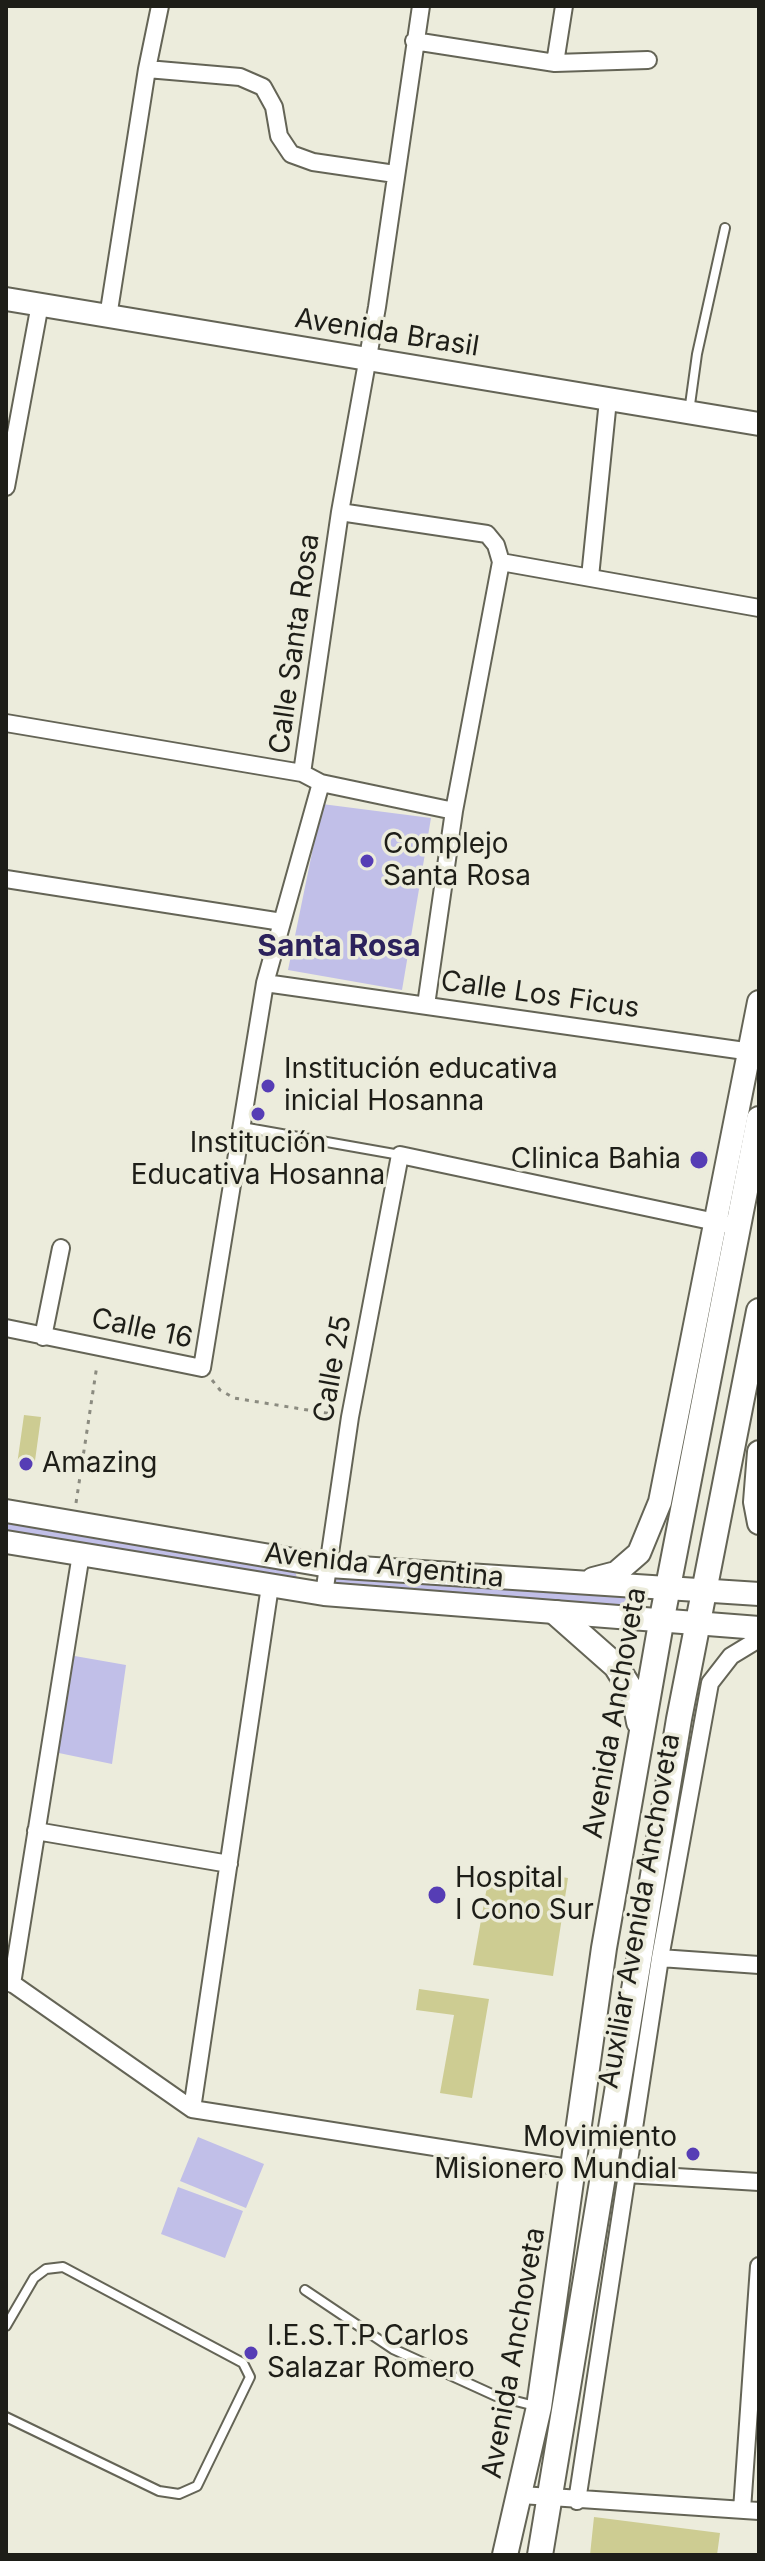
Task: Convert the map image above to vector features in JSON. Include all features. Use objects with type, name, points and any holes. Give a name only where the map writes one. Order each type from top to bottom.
[{"type":"main road","name":"Avenida Brasil","points":[[6,299],[759,424]]},
{"type":"main road","points":[[583,1582],[616,1573],[639,1553],[660,1502],[714,1222],[754,1052],[759,1002]]},
{"type":"main road","name":"Avenida Anchoveta","points":[[505,2555],[539,2407],[604,1948],[661,1623],[759,1119]]},
{"type":"main road","name":"Avenida Anchoveta","points":[[540,2555],[552,2499],[576,2330],[696,1625],[759,1311]]},
{"type":"main road","points":[[759,1452],[755,1502],[759,1523]]},
{"type":"main road","name":"Avenida Argentina","points":[[6,1511],[329,1566],[759,1594]]},
{"type":"main road","name":"Avenida Argentina","points":[[6,1542],[324,1594],[661,1623],[759,1628]]},
{"type":"main road","points":[[556,1613],[616,1666],[634,1695],[642,1733]]},
{"type":"street","points":[[108,317],[147,69],[160,6]]},
{"type":"street","name":"Calle Santa Rosa","points":[[202,1368],[265,983],[321,783],[302,773],[340,512],[367,360],[421,6]]},
{"type":"street","points":[[555,63],[564,6]]},
{"type":"street","points":[[414,41],[555,63],[648,60]]},
{"type":"street","points":[[147,69],[240,77],[263,87],[274,107],[279,136],[291,154],[313,162],[395,174]]},
{"type":"street","points":[[6,487],[40,304]]},
{"type":"street","points":[[590,577],[608,400]]},
{"type":"street","points":[[340,512],[487,534],[496,545],[501,562],[454,811],[426,1005]]},
{"type":"street","points":[[501,562],[759,608]]},
{"type":"street","points":[[6,723],[302,773]]},
{"type":"street","points":[[321,783],[454,811]]},
{"type":"street","points":[[6,879],[282,922]]},
{"type":"street","name":"Calle Los Ficus","points":[[265,983],[754,1052]]},
{"type":"street","points":[[400,1155],[739,1227]]},
{"type":"street","name":"Calle 25","points":[[324,1594],[350,1417],[400,1155]]},
{"type":"street","points":[[43,1337],[61,1248]]},
{"type":"street","name":"Calle 16","points":[[6,1328],[202,1368]]},
{"type":"street","points":[[81,1554],[9,1982],[192,2109],[575,2169]]},
{"type":"street","points":[[192,2109],[270,1586]]},
{"type":"street","name":"Auxiliar Avenida Anchoveta","points":[[577,2501],[660,1958],[710,1683],[731,1656],[759,1639]]},
{"type":"street","points":[[36,1831],[229,1864]]},
{"type":"street","points":[[660,1958],[759,1965]]},
{"type":"street","points":[[626,2174],[759,2182]]},
{"type":"street","points":[[521,2495],[750,2511],[759,2266]]},
{"type":"lane","points":[[689,413],[697,354],[725,228]]},
{"type":"lane","points":[[242,1127],[400,1155]]},
{"type":"lane","points":[[6,2326],[34,2278],[46,2269],[63,2267],[243,2363],[250,2377],[197,2486],[179,2494],[159,2491],[6,2417]]},
{"type":"lane","points":[[305,2290],[393,2349],[496,2396],[539,2407]]},
{"type":"path","points":[[73,1523],[100,1346]]},
{"type":"path","name":"Calle 16","points":[[202,1368],[220,1390],[234,1398],[350,1417]]},
{"type":"shaded area","points":[[322,804],[431,818],[402,990],[288,970]]},
{"type":"shaded area","points":[[6,1521],[294,1567],[297,1578],[287,1588],[6,1542]]},
{"type":"shaded area","points":[[340,1573],[621,1594],[631,1601],[633,1609],[340,1595],[331,1580]]},
{"type":"shaded area","points":[[69,1655],[126,1665],[112,1764],[54,1752]]},
{"type":"shaded area","points":[[198,2137],[264,2164],[246,2208],[180,2181]]},
{"type":"shaded area","points":[[178,2187],[243,2211],[225,2258],[161,2234]]},
{"type":"building","points":[[24,1415],[41,1417],[34,1468],[17,1465]]},
{"type":"building","points":[[537,1873],[568,1878],[553,1976],[473,1965],[488,1881],[535,1889]]},
{"type":"building","points":[[419,1989],[489,1999],[472,2098],[440,2093],[454,2015],[416,2010]]},
{"type":"building","points":[[594,2517],[720,2533],[717,2555],[590,2555]]},
{"type":"place","name":"Complejo Santa Rosa","points":[[367,861]]},
{"type":"place","name":"Institución educativa inicial Hosanna","points":[[268,1086]]},
{"type":"place","name":"Institución Educativa Hosanna","points":[[258,1114]]},
{"type":"place","name":"Clinica Bahia","points":[[699,1160]]},
{"type":"place","name":"Amazing","points":[[26,1464]]},
{"type":"place","name":"Hospital I Cono Sur","points":[[437,1895]]},
{"type":"place","name":"Movimiento Misionero Mundial","points":[[693,2154]]},
{"type":"place","name":"I.E.S.T.P Carlos Salazar Romero","points":[[251,2353]]},
{"type":"district","name":"Santa Rosa","points":[[339,947]]}]
